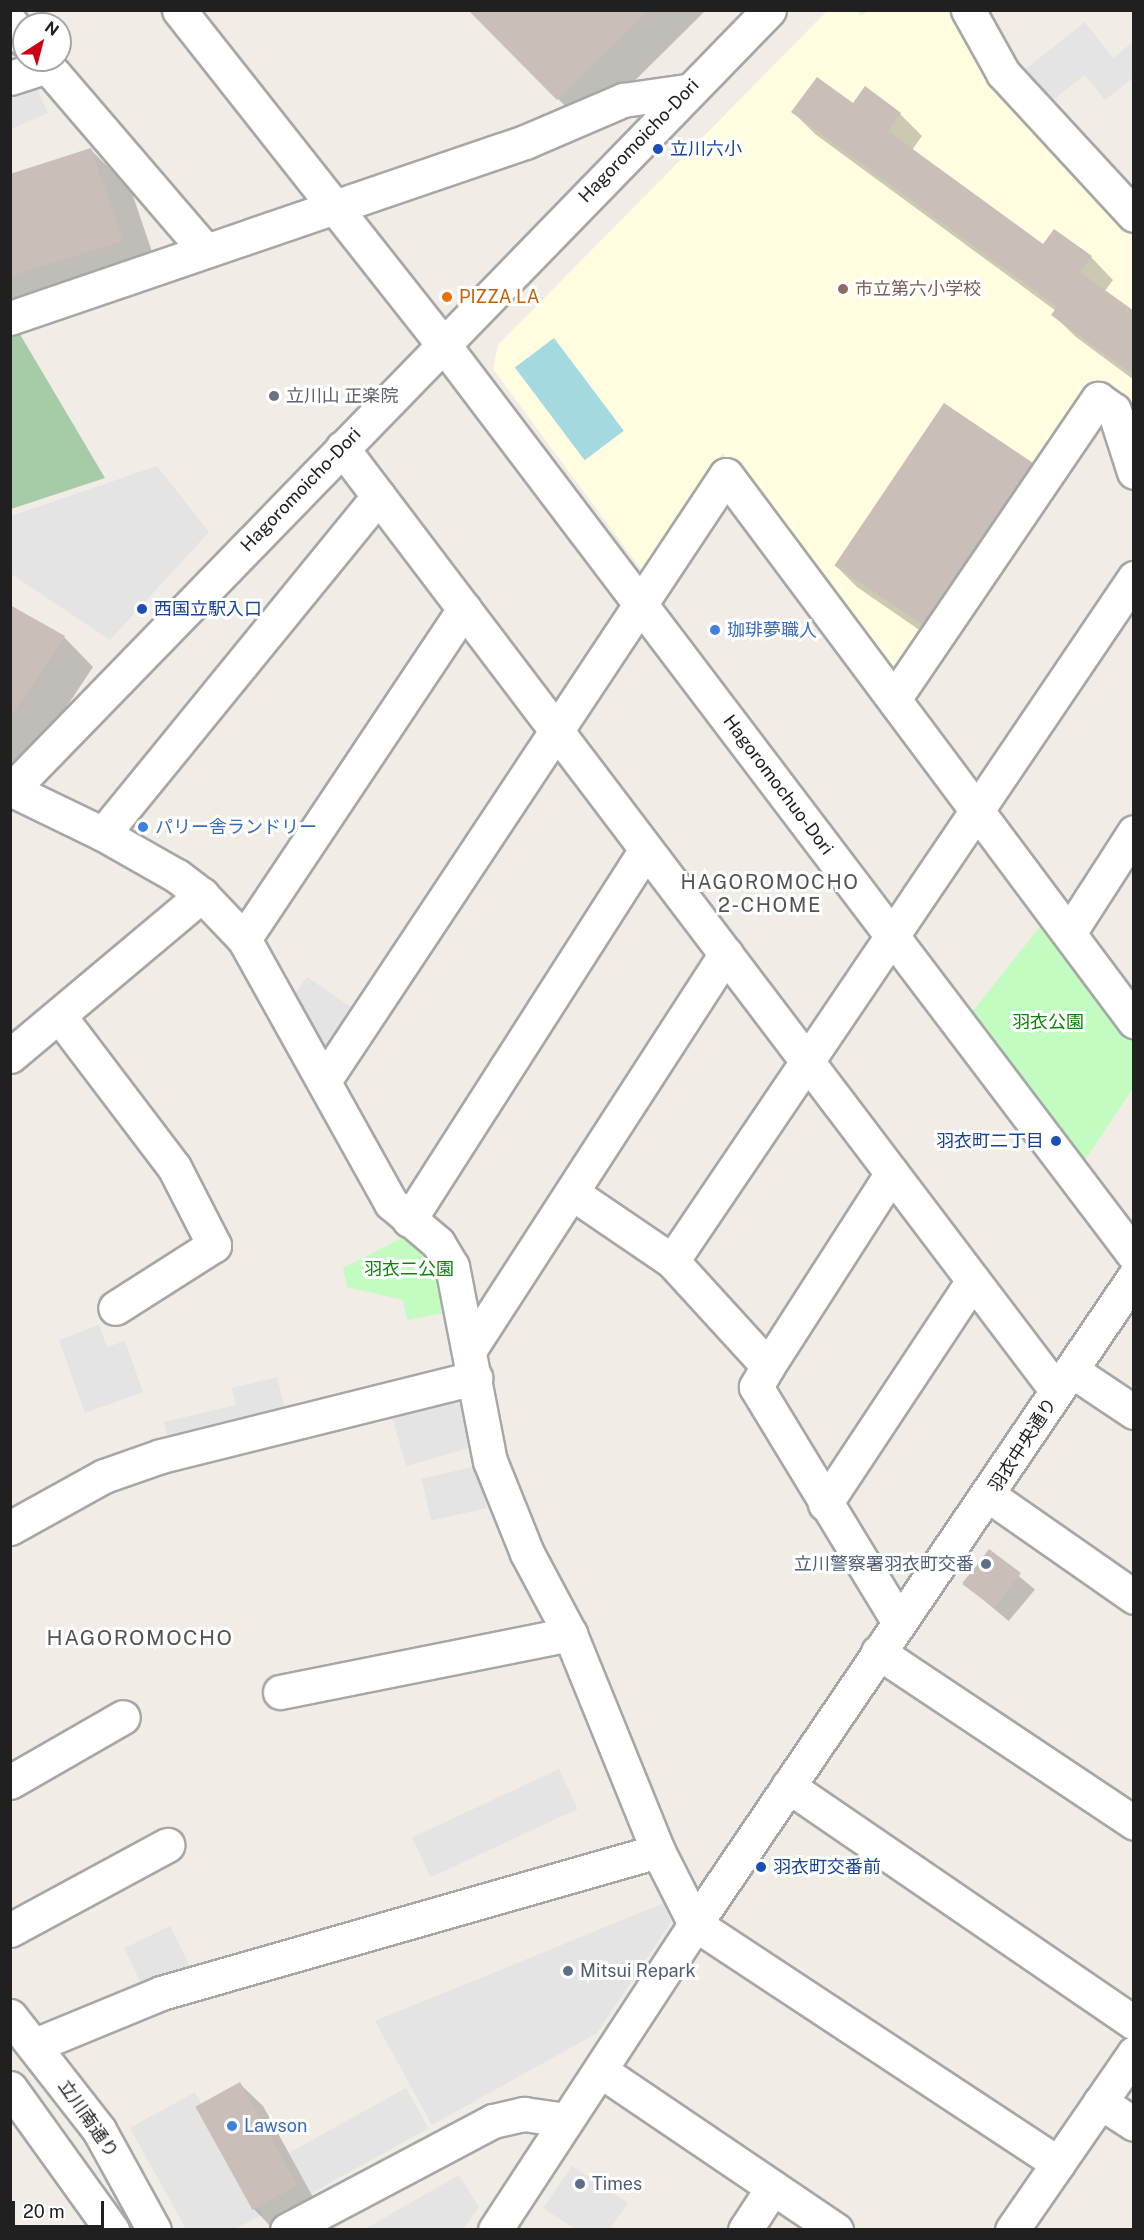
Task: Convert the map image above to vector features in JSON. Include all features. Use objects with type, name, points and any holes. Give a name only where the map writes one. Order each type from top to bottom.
[{"type":"street","name":"Hagoromochuo-Dori","points":[[179,10],[443,344],[1134,1255]]},
{"type":"street","name":"Hagoromoicho-Dori","points":[[11,790],[687,91],[770,10]]},
{"type":"street","points":[[968,10],[1003,73],[1134,215]]},
{"type":"street","points":[[52,72],[205,250]]},
{"type":"street","points":[[10,318],[205,250],[335,209],[525,142],[623,100],[687,91]]},
{"type":"street","points":[[894,699],[1098,399],[1114,411],[1134,471]]},
{"type":"street","points":[[342,448],[973,1280],[1064,1381],[1134,1412]]},
{"type":"street","points":[[324,1081],[726,475],[978,809],[1134,1021]]},
{"type":"street","points":[[103,834],[379,496]]},
{"type":"street","points":[[672,1261],[1134,578]]},
{"type":"street","points":[[244,939],[464,609]]},
{"type":"street","points":[[11,790],[103,834],[202,895],[244,939],[391,1203],[438,1243],[452,1266],[490,1461],[527,1553],[570,1634],[658,1851],[695,1924],[1058,2163]]},
{"type":"street","points":[[1069,933],[1134,832]]},
{"type":"street","points":[[409,1220],[646,849]]},
{"type":"street","points":[[10,1056],[60,1017],[202,895]]},
{"type":"street","points":[[10,1528],[104,1476],[161,1456],[472,1364],[572,1193],[726,954]]},
{"type":"street","points":[[60,1017],[174,1167],[214,1245],[115,1308]]},
{"type":"street","points":[[892,1173],[756,1387],[825,1504],[899,1622]]},
{"type":"street","points":[[572,1193],[672,1261],[768,1366]]},
{"type":"street","name":"羽衣中央通り","points":[[1134,1277],[988,1495],[1134,1597]]},
{"type":"street","points":[[825,1504],[973,1280]]},
{"type":"street","points":[[495,2229],[565,2120],[601,2071],[695,1924],[899,1622],[988,1495]]},
{"type":"street","points":[[280,1692],[570,1634]]},
{"type":"street","points":[[878,1653],[1134,1823]]},
{"type":"street","points":[[10,1782],[123,1717]]},
{"type":"street","points":[[788,1786],[1134,2024]]},
{"type":"street","points":[[12,1924],[167,1845]]},
{"type":"street","points":[[35,2045],[160,1992],[658,1851]]},
{"type":"street","name":"立川南通り","points":[[10,2016],[35,2045],[99,2130],[154,2229]]},
{"type":"street","points":[[1012,2229],[1134,2053]]},
{"type":"street","points":[[601,2071],[836,2229]]},
{"type":"street","points":[[10,2088],[112,2229]]},
{"type":"street","points":[[1100,2102],[1134,2124]]},
{"type":"street","points":[[287,2229],[493,2121],[524,2114],[565,2120]]},
{"type":"street","points":[[745,2229],[773,2187]]},
{"type":"shaded area","name":"市立第六小学校","points":[[872,10],[958,11],[991,73],[1133,233],[1133,436],[1098,385],[900,673],[887,673],[723,453],[643,568],[640,568],[493,369],[498,345],[827,11],[856,11],[861,15]]},
{"type":"shaded area","points":[[1085,22],[1113,58],[1133,42],[1133,78],[1105,100],[1085,75],[1048,104],[1023,71]]},
{"type":"shaded area","points":[[10,27],[12,72],[30,72],[48,113],[10,129]]},
{"type":"shaded area","points":[[157,466],[209,532],[110,640],[11,574],[11,516]]},
{"type":"shaded area","points":[[307,977],[357,1011],[329,1052],[317,1053],[290,1001]]},
{"type":"shaded area","points":[[99,1325],[107,1347],[125,1341],[143,1392],[85,1413],[59,1340]]},
{"type":"shaded area","points":[[277,1377],[285,1410],[168,1438],[164,1422],[236,1405],[232,1388]]},
{"type":"shaded area","points":[[460,1385],[477,1446],[406,1466],[389,1405]]},
{"type":"shaded area","points":[[477,1466],[487,1508],[431,1521],[421,1479]]},
{"type":"shaded area","points":[[559,1769],[578,1809],[431,1877],[412,1837]]},
{"type":"shaded area","name":"Mitsui Repark","points":[[664,1903],[671,1922],[597,2033],[432,2125],[375,2021]]},
{"type":"shaded area","points":[[170,1926],[190,1967],[144,1990],[124,1948]]},
{"type":"shaded area","points":[[406,2088],[428,2128],[311,2193],[289,2153]]},
{"type":"shaded area","points":[[195,2092],[262,2215],[235,2229],[186,2229],[130,2128]]},
{"type":"shaded area","name":"Times","points":[[572,2166],[628,2203],[610,2229],[575,2229],[543,2208]]},
{"type":"shaded area","points":[[459,2175],[479,2207],[463,2229],[365,2229]]},
{"type":"green space","points":[[18,331],[105,478],[11,509],[10,333]]},
{"type":"green space","name":"羽衣公園","points":[[1046,919],[1133,1042],[1133,1088],[1083,1163],[969,1016]]},
{"type":"green space","name":"羽衣二公園","points":[[410,1234],[428,1242],[454,1311],[407,1320],[403,1300],[347,1287],[343,1268]]},
{"type":"water","points":[[554,338],[624,431],[585,460],[515,367]]},
{"type":"building","points":[[468,10],[648,10],[557,100]]},
{"type":"building","points":[[817,77],[853,103],[865,86],[901,113],[888,131],[1043,244],[1054,229],[1092,256],[1080,272],[1134,311],[1134,375],[1051,315],[1057,307],[791,112]]},
{"type":"building","points":[[91,148],[123,241],[10,276],[10,174]]},
{"type":"building","points":[[944,403],[1033,463],[923,625],[834,565]]},
{"type":"building","points":[[10,605],[65,636],[10,718]]},
{"type":"building","points":[[989,1549],[1021,1573],[994,1608],[963,1584]]},
{"type":"building","points":[[240,2082],[297,2185],[253,2210],[195,2107]]},
{"type":"place","name":"立川六小","points":[[658,149]]},
{"type":"place","name":"市立第六小学校","points":[[843,289]]},
{"type":"place","name":"PIZZA LA","points":[[447,297]]},
{"type":"place","name":"立川山 正楽院","points":[[274,396]]},
{"type":"place","name":"西国立駅入口","points":[[142,609]]},
{"type":"place","name":"珈琲夢職人","points":[[715,630]]},
{"type":"place","name":"パリー舎ランドリー","points":[[143,827]]},
{"type":"place","name":"羽衣町二丁目","points":[[1056,1141]]},
{"type":"place","name":"立川警察署羽衣町交番","points":[[986,1564]]},
{"type":"place","name":"羽衣町交番前","points":[[761,1867]]},
{"type":"place","name":"Mitsui Repark","points":[[568,1971]]},
{"type":"place","name":"Lawson","points":[[232,2126]]},
{"type":"place","name":"Times","points":[[580,2184]]},
{"type":"district","name":"HAGOROMOCHO 2-CHOME","points":[[770,894]]},
{"type":"district","name":"HAGOROMOCHO","points":[[140,1638]]}]
